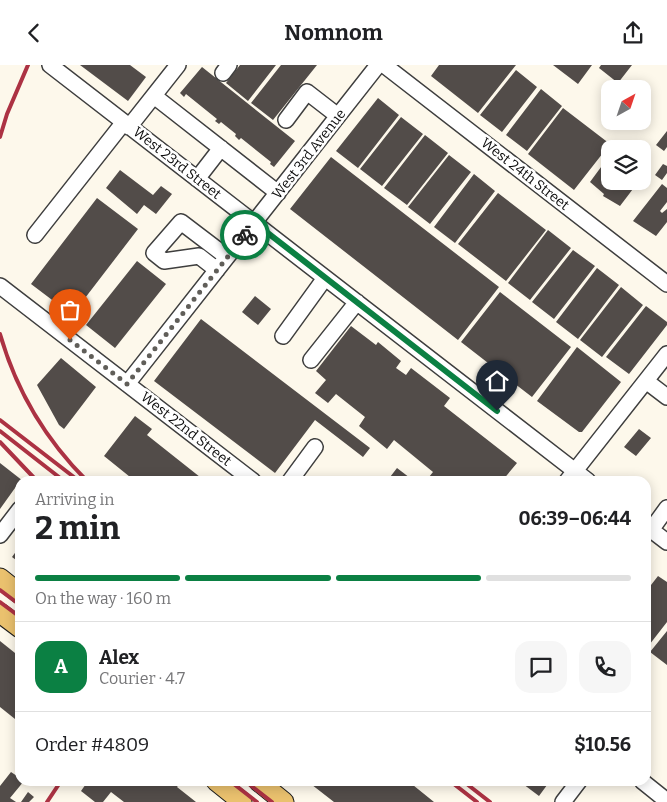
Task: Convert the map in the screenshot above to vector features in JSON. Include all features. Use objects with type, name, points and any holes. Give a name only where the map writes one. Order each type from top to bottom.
[{"type":"main road","points":[[0,578],[15,589]]},
{"type":"main road","points":[[0,613],[15,624]]},
{"type":"main road","points":[[222,786],[242,802]]},
{"type":"main road","points":[[264,786],[284,802]]},
{"type":"street","name":"West 23rd Street","points":[[50,65],[356,302],[571,476]]},
{"type":"street","points":[[35,235],[127,124],[154,96],[178,65]]},
{"type":"street","name":"West 3rd Avenue","points":[[127,384],[378,65]]},
{"type":"street","name":"West 24th Street","points":[[384,65],[667,284]]},
{"type":"street","points":[[286,120],[307,92],[338,116]]},
{"type":"street","points":[[154,96],[278,193]]},
{"type":"street","points":[[197,179],[221,149]]},
{"type":"street","points":[[217,270],[199,256],[164,261],[154,253],[181,222],[227,257]]},
{"type":"street","points":[[283,336],[325,278]]},
{"type":"street","name":"West 22nd Street","points":[[0,286],[247,476]]},
{"type":"street","points":[[312,360],[356,302]]},
{"type":"street","points":[[571,476],[667,354]]},
{"type":"street","points":[[646,381],[667,397]]},
{"type":"street","points":[[294,476],[315,447]]},
{"type":"street","points":[[651,526],[667,508]]},
{"type":"street","points":[[0,535],[15,516]]},
{"type":"street","points":[[651,530],[667,542]]},
{"type":"street","points":[[563,802],[575,786]]},
{"type":"street","points":[[648,786],[667,801]]},
{"type":"building","points":[[80,65],[130,65],[146,77],[128,101]]},
{"type":"building","points":[[240,65],[276,65],[248,101],[226,83]]},
{"type":"building","points":[[281,65],[317,65],[273,120],[251,103]]},
{"type":"building","points":[[439,65],[516,65],[478,113],[431,76]]},
{"type":"building","points":[[553,65],[592,65],[578,84]]},
{"type":"building","points":[[601,65],[632,65],[620,80],[614,80],[599,68]]},
{"type":"building","points":[[202,67],[295,141],[274,167],[270,164],[271,162],[241,138],[239,140],[235,136],[236,134],[221,122],[219,124],[215,121],[217,119],[186,94],[184,97],[180,93]]},
{"type":"building","points":[[516,70],[537,87],[502,132],[480,115]]},
{"type":"building","points":[[541,89],[562,106],[527,151],[506,135]]},
{"type":"building","points":[[378,98],[399,115],[358,168],[336,151]]},
{"type":"building","points":[[563,108],[605,140],[601,140],[601,156],[574,190],[528,154]]},
{"type":"building","points":[[401,117],[423,134],[382,186],[360,169]]},
{"type":"building","points":[[667,131],[667,147],[664,151],[656,145]]},
{"type":"building","points":[[425,135],[448,153],[407,205],[384,188]]},
{"type":"building","points":[[449,155],[471,172],[430,224],[408,207]]},
{"type":"building","points":[[331,157],[499,287],[458,340],[290,209]]},
{"type":"building","points":[[663,164],[667,166],[667,173],[662,180],[655,175]]},
{"type":"building","points":[[601,167],[601,190],[632,190],[620,206],[603,196],[604,194],[590,182]]},
{"type":"building","points":[[120,170],[153,195],[161,186],[172,194],[156,214],[144,205],[137,214],[106,188]]},
{"type":"building","points":[[474,174],[495,191],[455,243],[434,227]]},
{"type":"building","points":[[662,184],[667,188],[667,202],[660,211],[662,213],[667,209],[667,222],[656,236],[633,221]]},
{"type":"building","points":[[498,193],[546,230],[506,281],[458,244]]},
{"type":"building","points":[[97,198],[138,229],[72,315],[31,284]]},
{"type":"building","points":[[548,230],[571,248],[530,300],[508,283]]},
{"type":"building","points":[[573,250],[595,266],[554,319],[532,302]]},
{"type":"building","points":[[137,261],[166,284],[115,348],[86,325]]},
{"type":"building","points":[[597,268],[619,285],[578,339],[556,322]]},
{"type":"building","points":[[621,287],[643,305],[602,357],[580,340]]},
{"type":"building","points":[[500,292],[571,347],[532,397],[461,342]]},
{"type":"building","points":[[255,296],[271,309],[258,325],[242,312]]},
{"type":"building","points":[[646,306],[667,322],[667,325],[629,374],[606,357]]},
{"type":"building","points":[[201,319],[370,448],[363,457],[315,420],[275,473],[154,381]]},
{"type":"building","points":[[351,326],[376,345],[378,342],[401,361],[396,368],[406,375],[411,368],[450,398],[444,406],[517,463],[506,476],[430,476],[433,472],[394,440],[387,449],[359,426],[365,417],[336,394],[328,403],[315,393],[326,380],[316,371]]},
{"type":"building","points":[[577,347],[621,382],[582,432],[579,432],[537,401]]},
{"type":"building","points":[[61,358],[96,387],[64,429],[59,425],[37,385]]},
{"type":"building","points":[[135,416],[152,429],[147,435],[199,476],[129,476],[104,456]]},
{"type":"building","points":[[639,429],[651,438],[636,456],[624,447]]},
{"type":"building","points":[[0,463],[17,476],[15,476],[15,488],[0,509]]},
{"type":"building","points":[[397,468],[407,476],[391,476]]},
{"type":"building","points":[[658,576],[667,582],[667,622],[651,643],[651,585]]},
{"type":"building","points":[[667,631],[667,665],[651,651]]},
{"type":"building","points":[[0,641],[15,653],[15,719],[0,707]]},
{"type":"building","points":[[11,772],[15,775],[15,786],[20,786],[10,798],[16,802],[0,802],[0,786]]},
{"type":"building","points":[[84,786],[178,786],[196,802],[124,802],[111,792],[103,802],[95,802],[81,791]]},
{"type":"building","points":[[313,786],[414,786],[434,802],[334,802]]},
{"type":"building","points":[[526,786],[546,786],[539,796]]},
{"type":"building","points":[[28,792],[34,797],[29,802],[21,802]]},
{"type":"railway","points":[[0,137],[7,114],[28,65]]},
{"type":"railway","points":[[0,334],[15,375],[34,413],[58,449],[82,476]]},
{"type":"railway","points":[[0,420],[73,476]]},
{"type":"railway","points":[[0,431],[58,476]]},
{"type":"railway","points":[[0,442],[32,476]]},
{"type":"railway","points":[[0,590],[15,601]]},
{"type":"railway","points":[[0,602],[15,613]]},
{"type":"railway","points":[[47,802],[58,786]]},
{"type":"railway","points":[[236,786],[257,802]]},
{"type":"railway","points":[[251,786],[272,802]]},
{"type":"railway","points":[[456,786],[477,802]]},
{"type":"railway","points":[[469,786],[490,802]]},
{"type":"way so far","points":[[70,340],[127,384],[245,235]]},
{"type":"route","points":[[245,235],[255,223],[497,411]]}]
